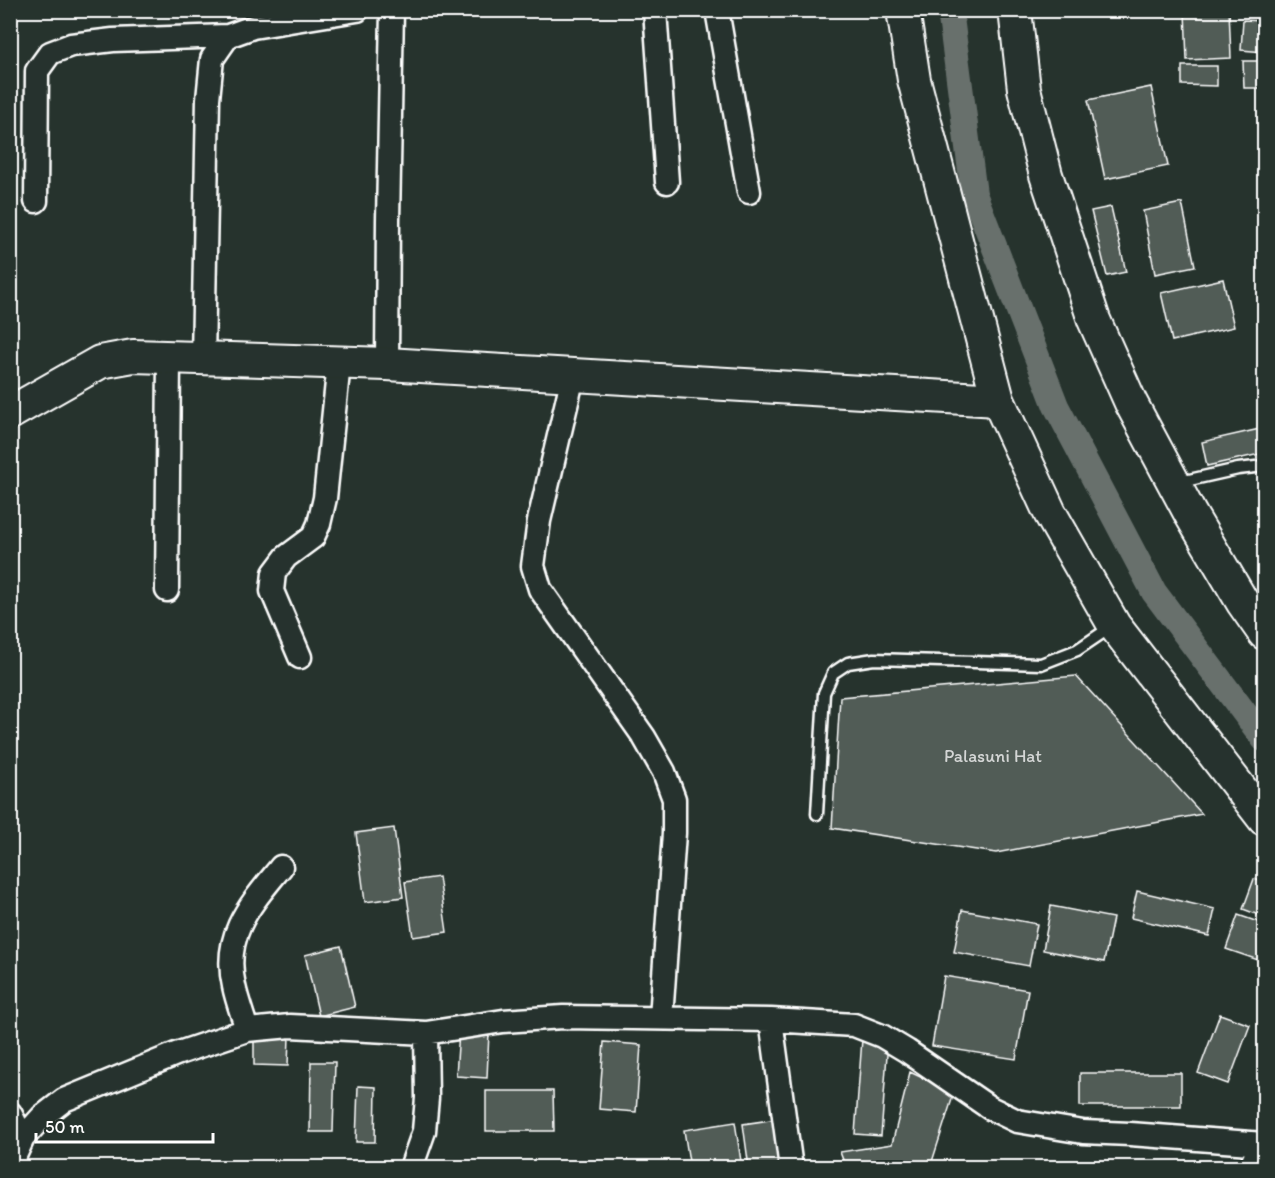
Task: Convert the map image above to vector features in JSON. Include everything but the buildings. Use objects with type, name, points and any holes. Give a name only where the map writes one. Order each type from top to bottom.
[{"type":"highway","points":[[1256,1167],[1264,1152]]},
{"type":"street","points":[[203,359],[208,99],[212,59],[228,36],[252,19],[357,10]]},
{"type":"street","points":[[387,364],[392,10]]},
{"type":"street","points":[[655,10],[667,182]]},
{"type":"street","points":[[717,10],[749,192]]},
{"type":"street","points":[[903,10],[915,80],[999,400],[1050,513],[1113,625],[1264,819]]},
{"type":"street","points":[[1015,10],[1024,89],[1046,175],[1090,308],[1131,403],[1243,603],[1264,633]]},
{"type":"street","points":[[36,201],[37,71],[50,53],[71,45],[113,40],[228,36]]},
{"type":"street","points":[[10,413],[100,362],[133,356],[387,364],[999,400]]},
{"type":"street","points":[[167,590],[169,357]]},
{"type":"street","points":[[300,657],[272,591],[274,573],[286,557],[313,537],[319,524],[325,498],[339,363]]},
{"type":"street","points":[[573,376],[539,520],[533,566],[540,589],[644,737],[664,772],[674,799],[674,833],[661,1018]]},
{"type":"street","points":[[247,1030],[233,985],[231,958],[236,931],[252,903],[281,867]]},
{"type":"street","points":[[10,1166],[23,1138],[42,1117],[64,1100],[176,1054],[247,1030],[290,1026],[426,1033],[503,1022],[563,1017],[771,1020],[854,1025],[882,1036],[990,1108],[1017,1121],[1083,1132],[1264,1144]]},
{"type":"street","points":[[771,1020],[791,1167]]},
{"type":"street","points":[[411,1167],[424,1131],[427,1098],[426,1033]]},
{"type":"street","points":[[10,1113],[23,1138]]},
{"type":"lane","points":[[1174,483],[1238,469],[1264,466]]},
{"type":"lane","points":[[817,814],[824,693],[833,673],[848,663],[874,659],[1041,664],[1077,650],[1113,625]]},
{"type":"waterway","points":[[950,10],[974,194],[1056,406],[1154,592],[1264,739]]}]
